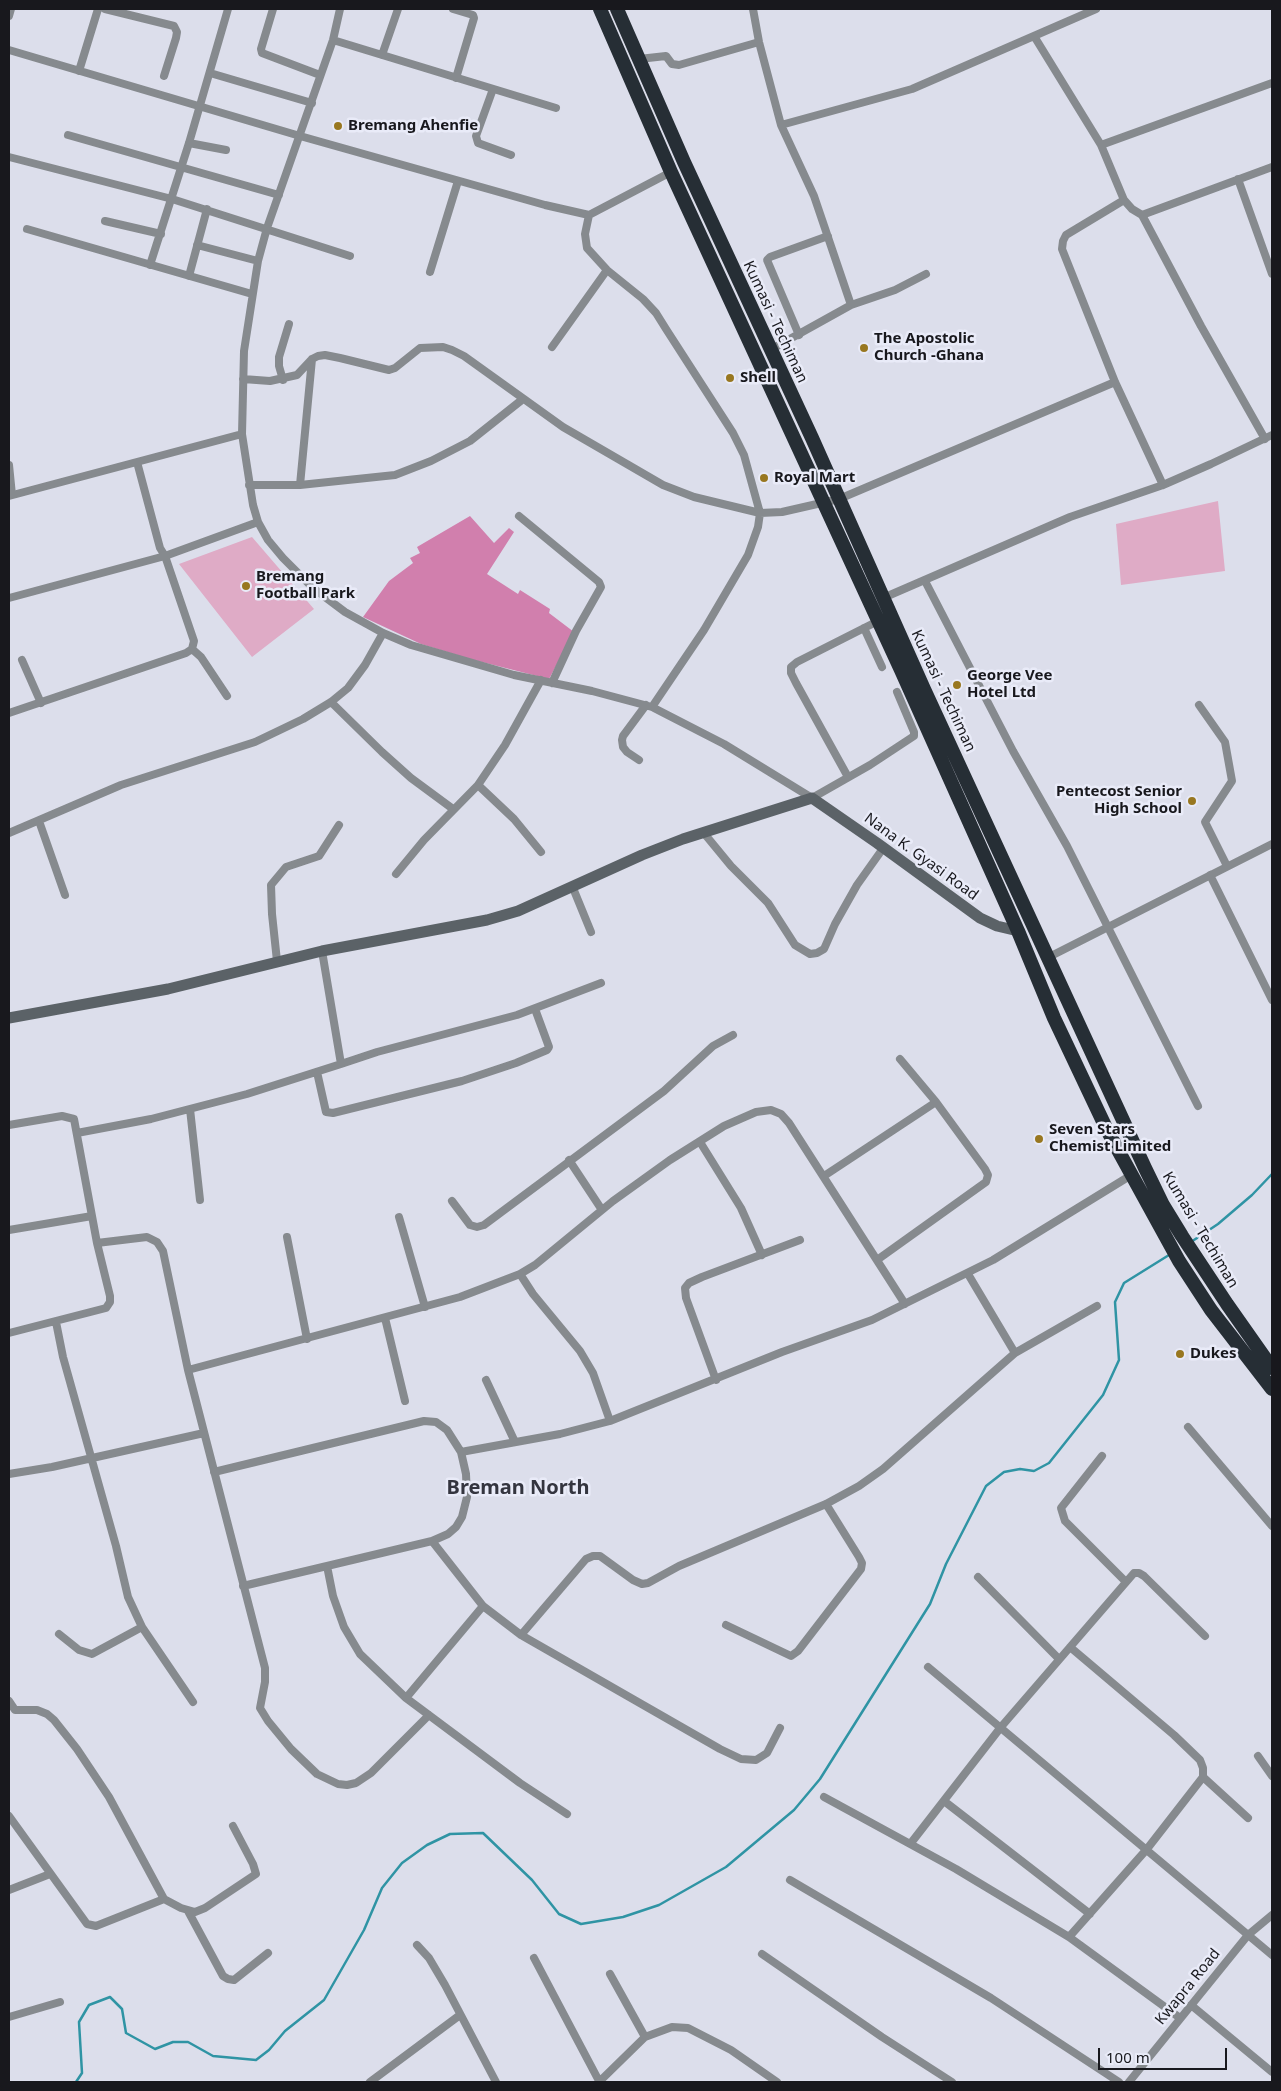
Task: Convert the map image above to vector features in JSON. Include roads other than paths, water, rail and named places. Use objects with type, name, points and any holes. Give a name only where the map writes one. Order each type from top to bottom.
[{"type":"highway","points":[[600,9],[671,172],[878,621],[1018,931],[1054,1018],[1103,1122],[1169,1244],[1211,1310],[1272,1390]]},
{"type":"highway","name":"Kumasi - Techiman","points":[[617,9],[770,350],[812,438],[1047,958],[1145,1168],[1163,1205],[1182,1236],[1272,1368]]},
{"type":"street","points":[[9,16],[11,9]]},
{"type":"street","points":[[79,70],[98,9]]},
{"type":"street","points":[[105,9],[174,26],[177,32],[176,38],[164,76]]},
{"type":"street","points":[[150,266],[182,169],[228,9]]},
{"type":"street","points":[[273,9],[261,49],[262,53],[320,75]]},
{"type":"street","points":[[340,9],[333,40],[267,228],[252,294],[243,379],[242,434],[249,485],[258,522],[268,540],[282,558],[313,588],[345,612],[383,633],[411,645],[458,659],[649,706],[716,739],[812,798]]},
{"type":"street","points":[[382,55],[398,9]]},
{"type":"street","points":[[453,9],[474,18],[456,78]]},
{"type":"street","points":[[753,9],[759,42],[781,125],[814,196],[851,305]]},
{"type":"street","points":[[781,125],[912,89],[1096,9]]},
{"type":"street","points":[[883,598],[1070,517],[1163,484],[1211,464],[1268,437],[1201,326],[1142,215],[1132,209],[1124,200],[1101,145],[1034,36]]},
{"type":"street","points":[[333,40],[556,108]]},
{"type":"street","points":[[639,59],[666,56],[672,64],[680,65],[759,42]]},
{"type":"street","points":[[9,50],[458,181],[589,215],[671,172]]},
{"type":"street","points":[[210,73],[312,103]]},
{"type":"street","points":[[1101,145],[1272,83]]},
{"type":"street","points":[[493,89],[476,136],[478,142],[511,155]]},
{"type":"street","points":[[68,135],[182,169],[279,195]]},
{"type":"street","points":[[189,143],[226,150]]},
{"type":"street","points":[[9,157],[172,199],[350,256]]},
{"type":"street","points":[[1142,215],[1272,167]]},
{"type":"street","points":[[1238,179],[1272,274]]},
{"type":"street","points":[[430,272],[458,181]]},
{"type":"street","points":[[1124,200],[1066,235],[1062,249],[1115,382],[1163,484]]},
{"type":"street","points":[[189,276],[207,210]]},
{"type":"street","points":[[589,215],[584,234],[587,248],[606,270],[643,299],[656,314],[733,433],[744,455],[760,514],[758,527],[748,555],[704,630],[649,706],[623,736],[623,747],[638,760]]},
{"type":"street","points":[[104,221],[161,234]]},
{"type":"street","points":[[27,229],[252,294]]},
{"type":"street","points":[[799,335],[767,260],[770,256],[828,236]]},
{"type":"street","points":[[198,245],[258,261]]},
{"type":"street","points":[[552,347],[606,270]]},
{"type":"street","points":[[770,350],[851,305],[895,290],[926,274]]},
{"type":"street","points":[[283,380],[279,358],[289,324]]},
{"type":"street","points":[[243,379],[283,380],[297,375],[312,359],[325,356],[389,370],[395,368],[420,348],[442,347],[464,356],[563,426],[663,485],[694,498],[760,514],[782,512],[838,498],[1115,382]]},
{"type":"street","points":[[300,485],[312,359]]},
{"type":"street","points":[[249,485],[300,485],[395,474],[431,461],[470,441],[523,399]]},
{"type":"street","points":[[9,465],[11,496],[242,434]]},
{"type":"street","points":[[9,713],[186,653],[192,649],[194,641],[165,556],[160,548],[137,462]]},
{"type":"street","points":[[519,516],[599,582],[601,587],[576,631],[552,683]]},
{"type":"street","points":[[9,598],[165,556],[258,522]]},
{"type":"street","points":[[925,580],[1013,751],[1067,846],[1106,927],[1198,1106]]},
{"type":"street","points":[[848,777],[796,684],[791,674],[792,667],[796,662],[878,621]]},
{"type":"street","points":[[864,628],[882,667]]},
{"type":"street","points":[[9,833],[121,785],[255,742],[303,719],[331,702],[348,688],[365,665],[383,633]]},
{"type":"street","points":[[192,649],[201,657],[227,696]]},
{"type":"street","points":[[22,660],[41,703]]},
{"type":"street","points":[[396,874],[424,840],[478,785],[505,746],[541,680]]},
{"type":"street","points":[[9,1018],[168,988],[322,951],[486,920],[518,911],[573,888],[642,855],[703,832],[812,798],[914,736],[897,692]]},
{"type":"street","points":[[331,702],[404,771],[453,809]]},
{"type":"street","points":[[1199,706],[1225,742],[1232,781],[1205,822],[1227,866]]},
{"type":"street","points":[[478,785],[514,820],[541,852]]},
{"type":"street","name":"Nana K. Gyasi Road","points":[[812,798],[980,918],[997,926],[1018,931]]},
{"type":"street","points":[[39,821],[66,895]]},
{"type":"street","points":[[277,961],[271,885],[286,866],[319,856],[339,825]]},
{"type":"street","points":[[703,832],[731,866],[768,904],[795,945],[810,954],[824,949],[835,924],[853,893],[884,848]]},
{"type":"street","points":[[1047,958],[1272,844]]},
{"type":"street","points":[[1210,875],[1272,1000]]},
{"type":"street","points":[[573,888],[591,932]]},
{"type":"street","points":[[322,951],[341,1064]]},
{"type":"street","points":[[78,1133],[151,1119],[247,1094],[377,1052],[484,1025],[535,1009],[601,983]]},
{"type":"street","points":[[316,1072],[326,1112],[333,1113],[462,1080],[516,1063],[546,1050],[549,1047],[535,1009]]},
{"type":"street","points":[[452,1201],[470,1225],[477,1227],[484,1225],[569,1160],[664,1092],[714,1046],[733,1035]]},
{"type":"street","points":[[877,1260],[986,1182],[988,1175],[936,1102],[900,1058]]},
{"type":"street","points":[[824,1176],[936,1102]]},
{"type":"street","points":[[190,1109],[200,1200]]},
{"type":"street","points":[[188,1370],[426,1307],[460,1297],[520,1274],[535,1265],[602,1210],[670,1160],[724,1126],[756,1112],[771,1110],[781,1114],[788,1122],[905,1304]]},
{"type":"street","points":[[9,1125],[62,1116],[69,1116],[74,1119],[110,1302],[106,1308],[9,1333]]},
{"type":"street","points":[[700,1142],[741,1208],[762,1255]]},
{"type":"street","points":[[569,1160],[602,1210]]},
{"type":"street","points":[[460,1452],[560,1434],[610,1421],[782,1352],[866,1322],[968,1274],[1145,1168]]},
{"type":"street","points":[[9,1230],[92,1216]]},
{"type":"street","points":[[399,1217],[426,1307]]},
{"type":"street","points":[[97,1243],[148,1237],[157,1242],[163,1251],[188,1370],[265,1668],[265,1682],[260,1708],[268,1721],[291,1749],[317,1774],[347,1786],[356,1783],[371,1773],[429,1715]]},
{"type":"street","points":[[288,1238],[308,1338]]},
{"type":"street","points":[[716,1380],[686,1298],[685,1288],[689,1282],[800,1240]]},
{"type":"street","points":[[520,1274],[533,1294],[580,1351],[596,1379],[610,1421]]},
{"type":"street","points":[[968,1274],[1015,1353]]},
{"type":"street","points":[[521,1635],[586,1559],[600,1556],[633,1580],[642,1584],[648,1583],[679,1566],[826,1504],[859,1486],[882,1469],[1015,1353],[1097,1306]]},
{"type":"street","points":[[385,1318],[405,1402]]},
{"type":"street","points":[[56,1322],[63,1357],[92,1457],[128,1597],[142,1627],[194,1702]]},
{"type":"street","points":[[486,1380],[515,1442]]},
{"type":"street","points":[[214,1472],[424,1421],[436,1422],[447,1430],[460,1452],[466,1474],[467,1497],[462,1517],[456,1527],[448,1534],[432,1541],[243,1586]]},
{"type":"street","points":[[1188,1427],[1272,1526]]},
{"type":"street","points":[[9,1474],[52,1467],[204,1433]]},
{"type":"street","points":[[1102,1456],[1061,1508],[1066,1521],[1126,1582]]},
{"type":"street","points":[[726,1625],[791,1656],[798,1651],[861,1569],[862,1563],[859,1557],[826,1504]]},
{"type":"street","points":[[432,1541],[483,1606],[521,1635],[741,1759],[749,1761],[761,1758],[767,1753],[780,1728]]},
{"type":"street","points":[[326,1566],[333,1596],[344,1627],[360,1654],[406,1698],[520,1783],[567,1814]]},
{"type":"street","points":[[911,1843],[1001,1727],[1134,1574],[1139,1573],[1144,1576],[1205,1636]]},
{"type":"street","points":[[978,1577],[1060,1660]]},
{"type":"street","points":[[406,1698],[483,1606]]},
{"type":"street","points":[[59,1634],[79,1650],[92,1654],[142,1627]]},
{"type":"street","points":[[1069,1938],[1147,1849],[1203,1777],[1203,1768],[1200,1760],[1174,1735],[1070,1648]]},
{"type":"street","points":[[928,1666],[1272,1954]]},
{"type":"street","points":[[9,1701],[15,1710],[37,1710],[47,1714],[77,1748],[124,1822],[164,1899],[188,1911],[196,1912],[256,1874],[254,1864],[233,1826]]},
{"type":"street","points":[[1258,1756],[1272,1776]]},
{"type":"street","points":[[1203,1777],[1248,1818]]},
{"type":"street","points":[[824,1797],[911,1843],[1069,1938],[1180,2018]]},
{"type":"street","points":[[944,1801],[1090,1914]]},
{"type":"street","points":[[9,1816],[87,1924],[96,1926],[164,1899]]},
{"type":"street","points":[[9,1890],[50,1874]]},
{"type":"street","points":[[790,1880],[991,1998],[1119,2082]]},
{"type":"street","points":[[188,1911],[223,1976],[228,1979],[234,1980],[268,1954]]},
{"type":"street","name":"Kwapra Road","points":[[1133,2081],[1180,2018],[1248,1935],[1272,1915]]},
{"type":"street","points":[[417,1945],[429,1958],[446,1985],[496,2082]]},
{"type":"street","points":[[762,1954],[898,2048],[952,2082]]},
{"type":"street","points":[[534,1958],[599,2082],[645,2037],[672,2027],[688,2028],[731,2050],[777,2082]]},
{"type":"street","points":[[610,1974],[645,2037]]},
{"type":"street","points":[[9,2017],[60,2002]]},
{"type":"street","points":[[1191,2005],[1272,2072]]},
{"type":"street","points":[[370,2082],[460,2014]]},
{"type":"waterway","points":[[1191,1242],[1218,1224],[1252,1195],[1272,1174]]},
{"type":"waterway","points":[[76,2082],[82,2073],[79,2022],[89,2005],[110,1997],[122,2009],[126,2033],[155,2049],[173,2042],[188,2042],[213,2056],[256,2060],[269,2050],[285,2031],[324,2000],[364,1930],[382,1888],[402,1863],[427,1845],[450,1834],[483,1833],[532,1880],[559,1914],[581,1924],[623,1917],[659,1905],[726,1867],[794,1810],[820,1779],[930,1604],[946,1564],[986,1486],[1004,1472],[1020,1469],[1034,1471],[1049,1463],[1103,1395],[1119,1360],[1115,1302],[1124,1283],[1169,1255]]},
{"type":"place","name":"Bremang Ahenfie","points":[[338,126]]},
{"type":"place","name":"The Apostolic Church -Ghana","points":[[864,348]]},
{"type":"place","name":"Shell","points":[[730,378]]},
{"type":"place","name":"Royal Mart","points":[[764,478]]},
{"type":"place","name":"Bremang Football Park","points":[[246,586]]},
{"type":"place","name":"George Vee Hotel Ltd","points":[[957,685]]},
{"type":"place","name":"Pentecost Senior High School","points":[[1192,801]]},
{"type":"place","name":"Seven Stars Chemist Limited","points":[[1039,1139]]},
{"type":"place","name":"Dukes","points":[[1180,1354]]},
{"type":"district","name":"Breman North","points":[[518,1488]]}]
